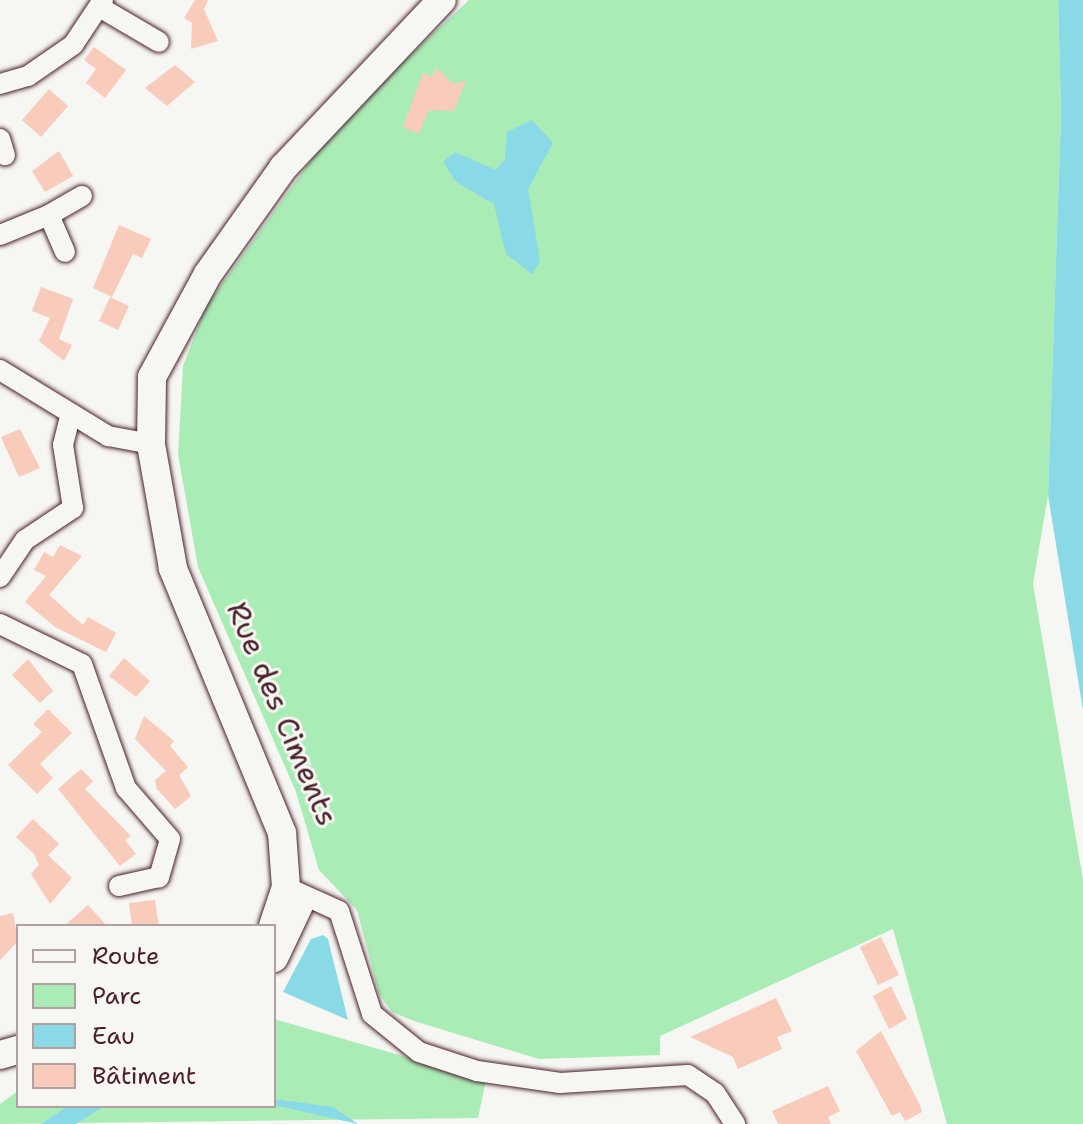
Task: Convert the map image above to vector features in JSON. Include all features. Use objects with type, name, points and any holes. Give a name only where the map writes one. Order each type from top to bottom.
[{"type":"main road","name":"Rue des Ciments","points":[[294,889],[273,807],[178,585],[158,443],[168,366],[184,317],[283,168],[442,0]]},
{"type":"main road","points":[[274,924],[294,889]]},
{"type":"main road","points":[[276,951],[294,889]]},
{"type":"street","points":[[0,84],[28,76],[73,45],[102,4],[159,42]]},
{"type":"street","points":[[0,235],[49,215],[82,196]]},
{"type":"street","points":[[49,215],[65,252]]},
{"type":"street","points":[[0,370],[108,436],[158,443]]},
{"type":"street","points":[[0,577],[25,540],[73,508],[63,445],[71,414]]},
{"type":"street","points":[[0,624],[82,664],[126,788],[170,839],[159,877],[119,886]]},
{"type":"street","points":[[294,889],[347,920],[364,999],[400,1041],[517,1079],[688,1075],[715,1093],[735,1124]]},
{"type":"green space","points":[[469,0],[1058,0],[1061,115],[1048,495],[1033,584],[1083,880],[1083,1124],[947,1124],[893,929],[660,1036],[660,1055],[539,1059],[414,1021],[392,1012],[379,994],[357,910],[319,870],[296,792],[198,567],[178,454],[183,366],[206,306],[312,159],[359,103]]},
{"type":"green space","points":[[276,1020],[486,1080],[478,1118],[0,1124],[0,1104],[16,1092],[16,1108],[276,1108]]},
{"type":"water","points":[[1058,0],[1083,0],[1083,710],[1048,495],[1061,115]]},
{"type":"water","points":[[532,120],[553,143],[528,189],[540,261],[532,274],[506,254],[494,204],[456,182],[443,162],[455,152],[496,170],[505,159],[507,132]]},
{"type":"water","points":[[323,935],[328,939],[348,1020],[283,992],[311,939]]},
{"type":"water","points":[[276,1099],[333,1107],[358,1124],[276,1105]]},
{"type":"water","points":[[65,1108],[102,1108],[76,1124],[41,1124]]},
{"type":"building","points":[[195,0],[208,0],[204,9],[218,41],[191,49],[192,23],[184,18]]},
{"type":"building","points":[[94,47],[126,70],[105,98],[86,83],[96,69],[84,60]]},
{"type":"building","points":[[175,65],[195,82],[167,106],[145,88]]},
{"type":"building","points":[[436,68],[454,84],[466,80],[454,111],[429,110],[419,134],[403,127],[423,73],[432,77]]},
{"type":"building","points":[[49,89],[68,106],[41,137],[22,120]]},
{"type":"building","points":[[59,151],[73,176],[45,192],[32,171]]},
{"type":"building","points":[[119,225],[151,239],[142,258],[133,254],[112,297],[93,288]]},
{"type":"building","points":[[41,287],[73,299],[59,339],[72,345],[64,361],[39,341],[50,318],[32,311]]},
{"type":"building","points":[[110,297],[129,306],[118,330],[99,321]]},
{"type":"building","points":[[20,429],[40,468],[19,477],[1,437]]},
{"type":"building","points":[[60,545],[82,556],[49,595],[83,625],[88,617],[116,633],[106,652],[55,627],[25,602],[46,576],[34,570],[44,552],[53,557]]},
{"type":"building","points":[[124,658],[150,681],[136,697],[109,676]]},
{"type":"building","points":[[28,659],[53,691],[40,703],[12,675]]},
{"type":"building","points":[[48,709],[72,733],[40,764],[53,778],[37,794],[8,765],[42,732],[33,724]]},
{"type":"building","points":[[144,716],[174,741],[170,746],[188,767],[179,775],[191,796],[175,809],[157,789],[155,780],[166,771],[135,739]]},
{"type":"building","points":[[81,769],[93,781],[85,789],[131,836],[125,840],[136,854],[120,866],[58,789]]},
{"type":"building","points":[[33,819],[59,844],[48,855],[72,878],[50,904],[31,874],[39,865],[34,854],[16,837]]},
{"type":"building","points":[[155,900],[159,924],[132,924],[129,903]]},
{"type":"building","points":[[88,905],[105,924],[66,924]]},
{"type":"building","points":[[13,913],[16,943],[0,960],[0,916]]},
{"type":"building","points":[[881,937],[899,975],[878,985],[860,947]]},
{"type":"building","points":[[891,986],[907,1019],[889,1029],[873,996]]},
{"type":"building","points":[[776,998],[792,1031],[777,1037],[782,1049],[738,1069],[733,1057],[690,1037]]},
{"type":"building","points":[[881,1031],[922,1112],[905,1121],[900,1112],[892,1116],[856,1051]]},
{"type":"building","points":[[828,1086],[840,1111],[828,1117],[831,1124],[778,1124],[772,1111]]}]
